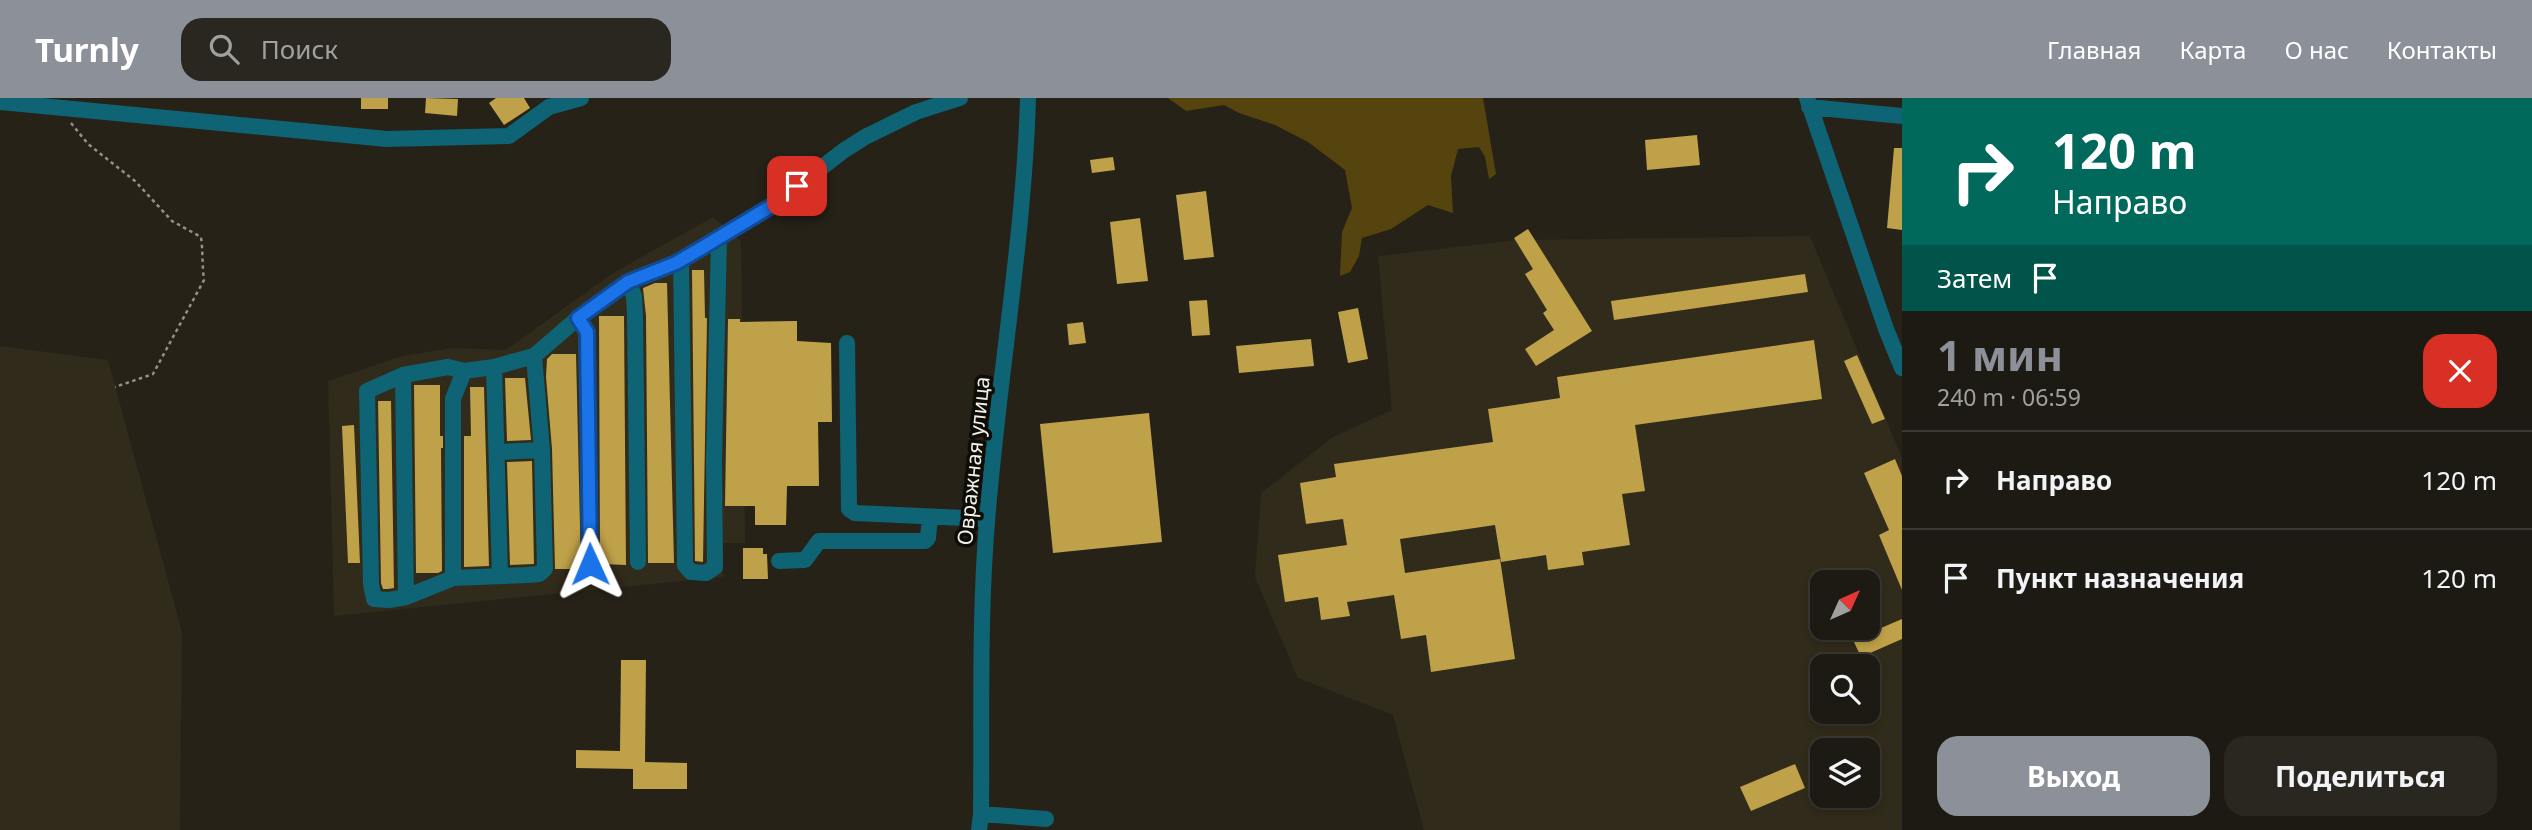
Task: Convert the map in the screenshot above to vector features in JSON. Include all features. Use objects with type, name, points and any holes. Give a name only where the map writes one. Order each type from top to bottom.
[{"type":"street","points":[[0,102],[20,100],[58,109],[387,139],[509,136],[546,102],[581,98]]},
{"type":"street","points":[[534,356],[542,450],[545,569],[540,574],[453,578],[406,597],[374,599],[367,391],[403,375],[447,367],[464,371],[494,367],[534,356],[578,318],[628,282],[681,260],[775,204],[865,137],[916,112],[960,98]]},
{"type":"street","name":"Овражная улица","points":[[980,822],[982,600],[987,519],[1015,282],[1028,98]]},
{"type":"street","points":[[1902,116],[1808,103],[1894,329],[1902,368]]},
{"type":"street","points":[[681,260],[685,565],[691,572],[706,573],[715,567],[714,447],[719,238]]},
{"type":"street","points":[[628,282],[634,296],[635,316],[638,562]]},
{"type":"street","points":[[578,318],[587,332],[590,564]]},
{"type":"street","points":[[847,343],[849,509],[855,513],[987,519]]},
{"type":"street","points":[[494,367],[500,576]]},
{"type":"street","points":[[453,578],[453,400],[464,371]]},
{"type":"street","points":[[403,375],[406,597]]},
{"type":"street","points":[[498,452],[542,450]]},
{"type":"street","points":[[779,561],[805,560],[819,541],[925,541],[928,538],[930,517]]},
{"type":"street","points":[[980,822],[1046,819]]},
{"type":"path","points":[[58,109],[89,144],[135,181],[172,221],[201,237],[204,280],[153,373],[115,387]]},
{"type":"shaded area","points":[[1168,98],[1483,98],[1496,174],[1489,179],[1485,157],[1479,147],[1458,149],[1451,176],[1453,213],[1428,205],[1391,229],[1362,238],[1359,256],[1350,272],[1340,276],[1342,232],[1352,208],[1345,170],[1308,142],[1275,125],[1224,105],[1186,111]]},
{"type":"shaded area","points":[[713,217],[741,241],[745,543],[723,543],[723,577],[334,616],[328,381],[402,356],[453,348],[506,350],[613,273]]},
{"type":"shaded area","points":[[1810,236],[1902,458],[1902,830],[1424,830],[1393,715],[1298,678],[1255,577],[1261,493],[1333,437],[1392,410],[1378,256],[1518,240]]},
{"type":"shaded area","points":[[0,346],[108,360],[182,632],[180,830],[0,830]]},
{"type":"building","points":[[361,98],[388,98],[388,109],[361,109]]},
{"type":"building","points":[[426,98],[458,99],[457,116],[425,113]]},
{"type":"building","points":[[496,98],[524,98],[530,108],[504,125],[489,103]]},
{"type":"building","points":[[1697,135],[1700,165],[1647,170],[1645,140]]},
{"type":"building","points":[[1894,148],[1902,148],[1902,230],[1887,228]]},
{"type":"building","points":[[1113,157],[1115,170],[1092,173],[1090,160]]},
{"type":"building","points":[[1206,191],[1214,257],[1184,260],[1176,195]]},
{"type":"building","points":[[1140,218],[1148,281],[1117,284],[1110,222]]},
{"type":"building","points":[[1528,229],[1592,331],[1536,366],[1525,349],[1554,330],[1543,313],[1547,310],[1525,274],[1533,269],[1514,238]]},
{"type":"building","points":[[692,270],[704,270],[707,318],[703,562],[695,561]]},
{"type":"building","points":[[1805,274],[1808,292],[1614,320],[1611,301]]},
{"type":"building","points":[[655,283],[667,283],[674,563],[648,563],[646,316],[643,288]]},
{"type":"building","points":[[1207,300],[1210,335],[1192,336],[1189,301]]},
{"type":"building","points":[[1358,308],[1368,359],[1348,363],[1338,312]]},
{"type":"building","points":[[599,316],[624,316],[626,565],[600,564]]},
{"type":"building","points":[[728,319],[740,319],[740,322],[797,321],[797,341],[831,343],[832,422],[818,422],[819,486],[787,486],[786,525],[755,525],[755,506],[725,506]]},
{"type":"building","points":[[1083,322],[1086,343],[1069,345],[1067,324]]},
{"type":"building","points":[[1311,339],[1314,366],[1239,373],[1236,346]]},
{"type":"building","points":[[1814,340],[1822,399],[1635,425],[1645,491],[1622,494],[1630,545],[1582,552],[1584,565],[1548,570],[1546,555],[1501,562],[1495,525],[1400,539],[1405,573],[1500,559],[1515,659],[1431,672],[1426,635],[1401,639],[1394,595],[1347,602],[1350,616],[1321,620],[1318,597],[1285,602],[1278,555],[1347,545],[1343,519],[1306,524],[1300,483],[1336,477],[1334,464],[1493,442],[1488,409],[1560,398],[1557,377]]},
{"type":"building","points":[[552,354],[576,354],[581,569],[555,569],[552,449],[546,377],[547,359]]},
{"type":"building","points":[[1857,355],[1885,419],[1872,424],[1844,361]]},
{"type":"building","points":[[505,378],[525,378],[531,440],[507,441]]},
{"type":"building","points":[[414,385],[440,385],[440,436],[443,436],[442,571],[438,573],[416,573]]},
{"type":"building","points":[[470,387],[484,387],[489,566],[464,567],[464,436],[471,436]]},
{"type":"building","points":[[378,401],[391,401],[394,588],[388,589],[383,589],[381,583]]},
{"type":"building","points":[[1149,413],[1162,542],[1053,553],[1040,424]]},
{"type":"building","points":[[354,425],[360,563],[348,563],[342,426]]},
{"type":"building","points":[[1895,459],[1902,476],[1902,590],[1879,535],[1889,530],[1864,473]]},
{"type":"building","points":[[532,461],[534,564],[510,565],[507,462]]},
{"type":"building","points":[[743,548],[763,548],[763,554],[767,554],[768,579],[743,579]]},
{"type":"building","points":[[1902,619],[1902,639],[1868,654],[1860,654],[1853,640],[1880,640],[1880,628]]},
{"type":"building","points":[[621,660],[646,660],[645,762],[687,763],[687,789],[633,789],[633,769],[576,768],[576,750],[620,751]]},
{"type":"building","points":[[1795,764],[1805,788],[1751,811],[1740,787]]},
{"type":"route","points":[[590,564],[587,332],[578,318],[628,282],[676,263],[775,204],[797,186]]}]
